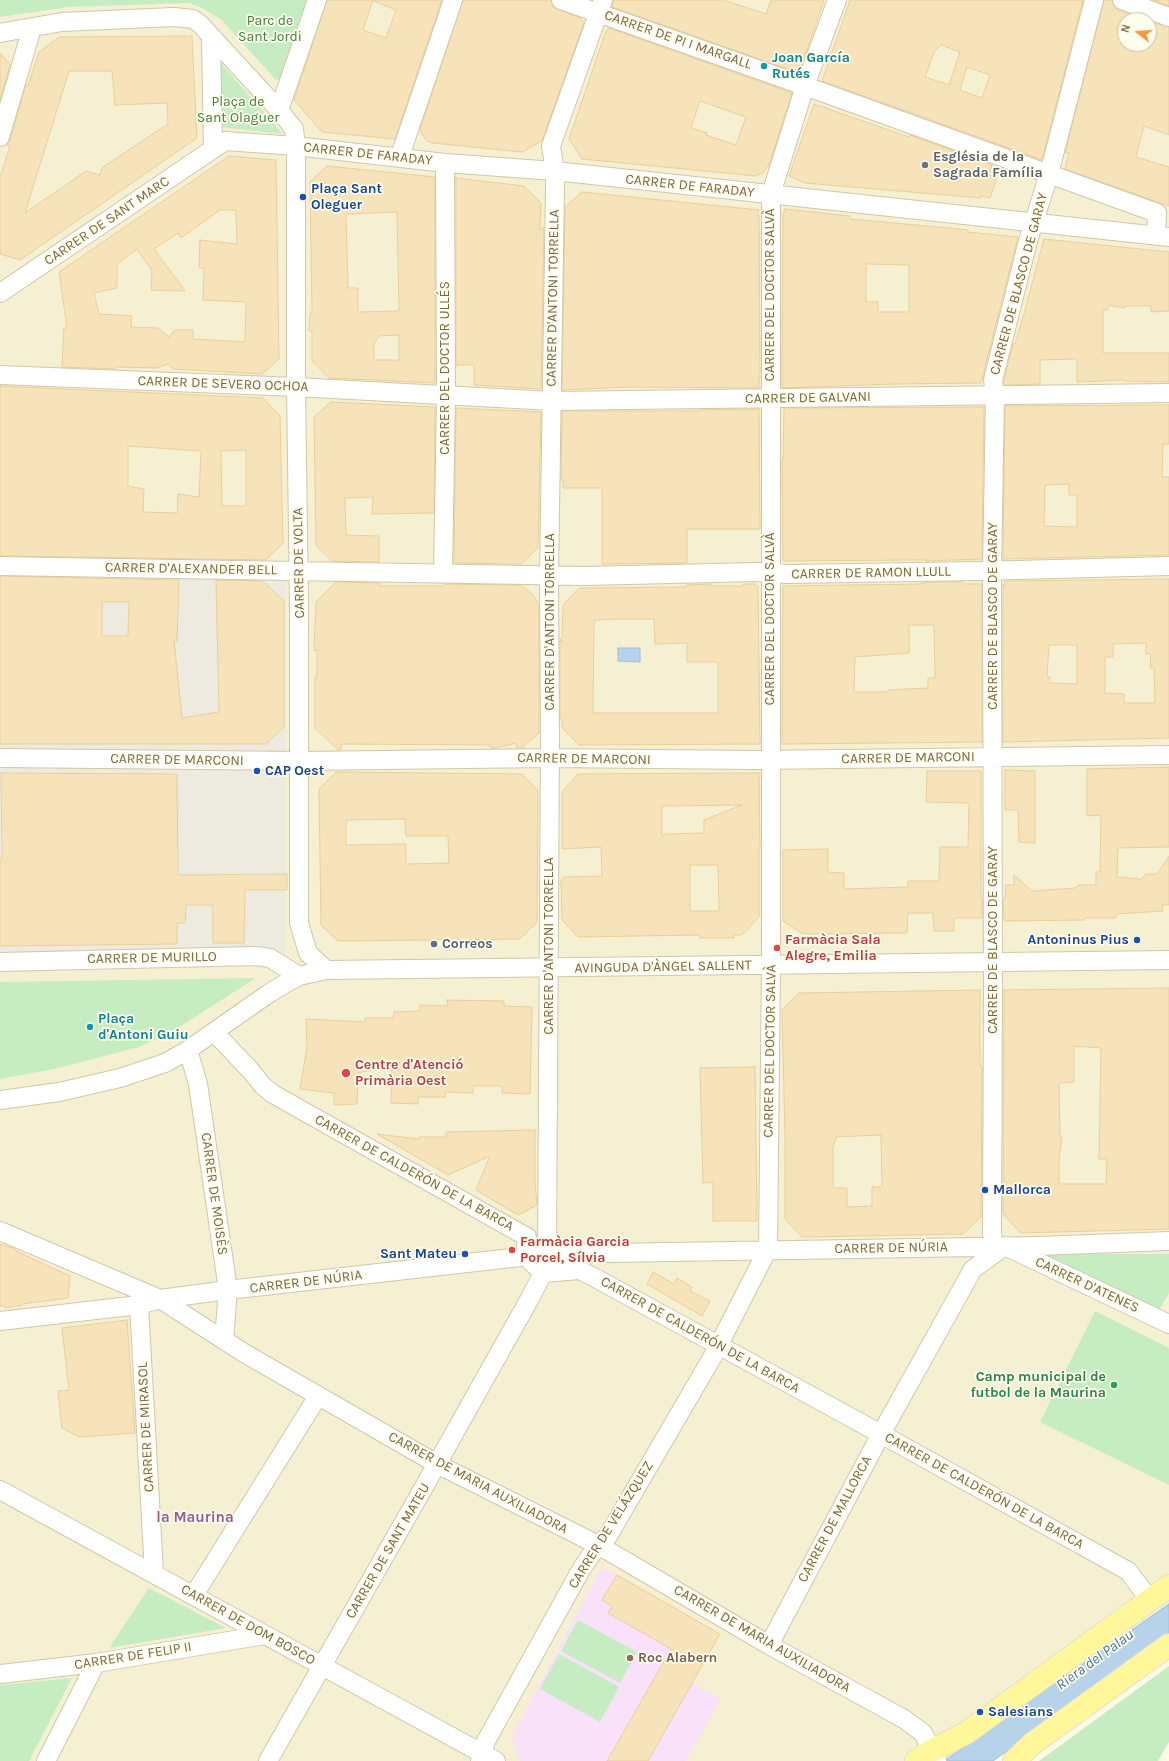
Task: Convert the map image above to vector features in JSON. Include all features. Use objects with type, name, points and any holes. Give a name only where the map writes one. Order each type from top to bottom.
[{"type":"main road","points":[[928,1758],[966,1733],[1169,1586]]},
{"type":"main road","points":[[1014,1761],[1032,1744],[1169,1646]]},
{"type":"street","points":[[279,110],[316,0]]},
{"type":"street","points":[[400,156],[453,0]]},
{"type":"street","name":"CARRER DE PI I MARGALL","points":[[561,0],[601,6],[805,86],[1157,214],[1162,236]]},
{"type":"street","name":"CARRER DEL DOCTOR SALVÀ","points":[[768,1249],[771,965],[771,194],[805,86],[837,0]]},
{"type":"street","name":"CARRER DE BLASCO DE GARAY","points":[[999,1246],[992,1234],[992,571],[995,396],[993,380],[1034,224],[1049,174],[1094,0]]},
{"type":"street","points":[[1122,0],[1169,17]]},
{"type":"street","name":"CARRER D'ANTONI TORRELLA","points":[[547,1254],[550,758],[549,576],[555,171],[551,146],[601,6]]},
{"type":"street","points":[[0,33],[62,22],[174,17],[193,19],[200,24],[279,110],[294,129],[296,146]]},
{"type":"street","points":[[0,137],[32,28]]},
{"type":"street","points":[[211,36],[213,149]]},
{"type":"street","name":"CARRER DE FARADAY","points":[[213,149],[226,141],[296,146],[400,156],[445,163],[555,171],[1034,224],[1162,236]]},
{"type":"street","name":"CARRER DE VOLTA","points":[[296,146],[296,387],[300,761],[299,923],[308,953],[326,970]]},
{"type":"street","name":"CARRER DE SANT MARC","points":[[0,293],[213,149]]},
{"type":"street","name":"CARRER DEL DOCTOR ULLÉS","points":[[443,574],[446,396],[445,163]]},
{"type":"street","name":"CARRER DE SEVERO OCHOA","points":[[0,375],[296,387],[446,396]]},
{"type":"street","name":"CARRER DE GALVANI","points":[[446,396],[552,401],[1169,393]]},
{"type":"street","name":"CARRER D'ALEXANDER BELL","points":[[0,566],[549,576]]},
{"type":"street","name":"CARRER DE RAMON LLULL","points":[[549,576],[771,572],[788,574],[992,571],[1169,566]]},
{"type":"street","name":"CARRER DE MARCONI","points":[[0,758],[300,761],[550,758],[770,760],[992,756],[1169,755]]},
{"type":"street","name":"CARRER DE MURILLO","points":[[0,962],[256,956],[270,958],[300,976]]},
{"type":"street","name":"AVINGUDA D'ÀNGEL SALLENT","points":[[0,1100],[59,1092],[120,1078],[165,1062],[188,1050],[268,994],[300,976],[326,970],[548,969],[1169,960]]},
{"type":"street","name":"CARRER DE CALDERÓN DE LA BARCA","points":[[214,1032],[263,1086],[273,1094],[527,1236],[525,1256]]},
{"type":"street","name":"CARRER DE MOISÈS","points":[[188,1050],[198,1084],[228,1290],[224,1340]]},
{"type":"street","name":"CARRER DE MARIA AUXILIADORA","points":[[0,1231],[160,1299],[224,1340],[318,1396],[438,1464],[598,1545],[769,1645],[904,1719],[923,1733],[928,1758]]},
{"type":"street","name":"CARRER DE NÚRIA","points":[[0,1321],[139,1305],[160,1299],[228,1290],[547,1254],[768,1249],[960,1247],[1169,1241]]},
{"type":"street","name":"CARRER DE MALLORCA","points":[[769,1645],[881,1434],[973,1269],[999,1246]]},
{"type":"street","name":"CARRER D'ATENES","points":[[999,1246],[1167,1318]]},
{"type":"street","points":[[960,1247],[970,1258],[973,1269]]},
{"type":"street","name":"CARRER DE VELÁZQUEZ","points":[[486,1759],[486,1741],[582,1568],[598,1545],[608,1536],[718,1346],[768,1249]]},
{"type":"street","points":[[599,1280],[613,1252]]},
{"type":"street","name":"CARRER DE SANT MATEU","points":[[268,1761],[438,1464],[543,1273],[547,1254]]},
{"type":"street","points":[[525,1256],[543,1273]]},
{"type":"street","name":"CARRER DE CALDERÓN DE LA BARCA","points":[[543,1273],[580,1270],[599,1280],[1128,1571],[1150,1600]]},
{"type":"street","name":"CARRER DE MIRASOL","points":[[139,1305],[154,1573]]},
{"type":"street","points":[[194,1595],[318,1396]]},
{"type":"street","name":"CARRER DE DOM BOSCO","points":[[0,1490],[194,1595],[486,1759]]},
{"type":"street","name":"CARRER DE FELIP II","points":[[0,1674],[96,1664],[265,1635]]},
{"type":"street","points":[[46,1761],[96,1664]]},
{"type":"shaded area","points":[[0,0],[1169,0],[1169,1604],[944,1761],[0,1761]]},
{"type":"shaded area","points":[[0,578],[286,580],[286,955],[0,953]]},
{"type":"shaded area","name":"Roc Alabern","points":[[606,1569],[720,1634],[692,1683],[721,1699],[686,1761],[522,1761],[518,1759],[512,1736],[598,1574],[601,1570]]},
{"type":"green space","name":"Parc de Sant Jordi","points":[[0,0],[309,0],[283,78],[276,80],[222,20],[204,9],[189,3],[69,7],[0,17]]},
{"type":"green space","name":"Plaça de Sant Olaguer","points":[[218,60],[283,134],[220,127]]},
{"type":"green space","name":"Plaça d'Antoni Guiu","points":[[256,978],[173,1031],[139,1047],[54,1069],[0,1079],[0,982]]},
{"type":"green space","points":[[1029,1254],[1169,1254],[1169,1293],[1159,1310]]},
{"type":"green space","name":"Camp municipal de futbol de la Maurina","points":[[1095,1311],[1169,1348],[1169,1485],[1040,1422]]},
{"type":"green space","points":[[149,1588],[226,1628],[109,1648]]},
{"type":"green space","points":[[578,1620],[637,1652],[620,1683],[561,1651]]},
{"type":"green space","points":[[559,1654],[619,1687],[600,1722],[540,1689]]},
{"type":"green space","points":[[1169,1666],[1169,1742],[1158,1761],[1039,1761]]},
{"type":"green space","points":[[72,1678],[29,1761],[0,1761],[0,1685]]},
{"type":"water","points":[[618,648],[640,648],[640,662],[618,661]]},
{"type":"water","name":"Riera del Palau","points":[[1169,1604],[1169,1635],[993,1761],[944,1761]]},
{"type":"building","points":[[327,0],[373,0],[363,30],[386,38],[396,10],[374,0],[442,0],[395,139],[322,132],[294,100]]},
{"type":"building","points":[[463,0],[551,0],[553,7],[580,18],[584,23],[542,141],[522,152],[433,143],[427,141],[420,129]]},
{"type":"building","points":[[613,0],[723,0],[766,14],[771,0],[824,0],[799,73],[612,7]]},
{"type":"building","points":[[850,0],[1083,0],[1042,160],[822,81]],"holes":[[[941,45],[960,52],[949,85],[925,77],[934,52]],[[967,67],[990,75],[982,98],[960,90]]]},
{"type":"building","points":[[1104,0],[1112,0],[1114,6],[1118,10],[1124,12],[1117,12],[1117,52],[1157,52],[1157,23],[1169,27],[1169,135],[1144,126],[1136,157],[1169,167],[1169,206],[1065,169],[1069,153],[1065,152]]},
{"type":"building","points":[[1153,0],[1169,0],[1169,6]]},
{"type":"building","points":[[609,28],[792,93],[769,165],[764,172],[756,176],[582,159],[569,139],[606,31]],"holes":[[[700,101],[746,117],[736,145],[706,135],[707,133],[691,128]]]},
{"type":"building","points":[[192,36],[197,138],[20,260],[0,254],[0,177],[10,146],[6,145],[10,140],[26,84],[28,86],[39,52],[59,37]],"holes":[[[69,71],[112,71],[115,105],[167,103],[168,124],[102,168],[100,175],[86,171],[25,213]]]},
{"type":"building","points":[[0,53],[10,65],[0,100]]},
{"type":"building","points":[[814,104],[909,137],[910,135],[992,165],[989,175],[997,178],[990,198],[982,196],[981,198],[805,183],[789,176]]},
{"type":"building","points":[[229,156],[276,160],[279,359],[262,374],[173,369],[168,364],[157,368],[115,367],[115,369],[62,367],[64,328],[67,328],[59,272]],"holes":[[[220,210],[236,210],[237,244],[200,240],[199,268],[204,268],[203,300],[246,302],[245,342],[193,339],[193,330],[175,330],[169,337],[158,328],[131,327],[132,316],[99,314],[94,293],[117,288],[117,264],[137,249],[152,271],[151,290],[185,291],[154,249],[178,233],[181,238]]]},
{"type":"building","points":[[327,166],[435,177],[435,383],[329,378],[312,361],[312,332],[309,331],[310,314],[312,312],[310,182]],"holes":[[[397,212],[399,311],[358,312],[358,288],[348,288],[346,214]],[[399,335],[399,360],[374,360],[374,344],[379,336]]]},
{"type":"building","points":[[456,178],[524,186],[541,203],[540,230],[544,227],[541,389],[474,385],[474,365],[456,365]]},
{"type":"building","points":[[582,192],[759,210],[759,388],[627,387],[562,390],[565,207]]},
{"type":"building","points":[[785,209],[850,216],[850,219],[968,230],[968,232],[1018,237],[981,383],[783,388],[783,212],[785,212]],"holes":[[[866,264],[909,265],[909,312],[878,312],[878,302],[866,302]]]},
{"type":"building","points":[[1044,239],[1169,252],[1169,311],[1151,312],[1151,306],[1125,306],[1124,308],[1109,305],[1107,310],[1103,310],[1103,353],[1169,353],[1169,382],[1125,380],[1077,382],[1077,359],[1040,360],[1040,384],[1004,385],[1013,344],[1015,344]]},
{"type":"building","points":[[0,386],[263,398],[280,416],[283,543],[266,560],[0,556]],"holes":[[[128,446],[201,451],[199,497],[178,494],[177,513],[143,512],[144,489],[128,486]],[[246,450],[246,506],[222,506],[221,451]]]},
{"type":"building","points":[[331,402],[435,407],[434,513],[372,514],[373,497],[345,498],[346,535],[379,536],[379,562],[332,561],[316,545],[314,417]]},
{"type":"building","points":[[1169,405],[1169,444],[1163,444],[1162,477],[1169,477],[1169,555],[1003,559],[1005,406]],"holes":[[[1069,484],[1069,495],[1077,495],[1077,527],[1044,526],[1045,485]]]},
{"type":"building","points":[[984,407],[982,559],[926,561],[783,561],[782,459],[784,408]]},
{"type":"building","points":[[456,408],[541,412],[538,548],[521,564],[454,563]]},
{"type":"building","points":[[759,409],[760,529],[687,529],[687,563],[602,564],[602,488],[563,488],[563,480],[561,480],[562,411],[699,411]]},
{"type":"building","points":[[0,576],[179,580],[177,641],[174,641],[182,718],[219,712],[216,580],[262,581],[284,601],[284,727],[266,744],[0,744]],"holes":[[[102,602],[129,602],[128,636],[102,636]]]},
{"type":"building","points":[[1169,579],[1169,738],[1003,742],[1003,584],[1005,585],[1005,581]],"holes":[[[1146,643],[1146,654],[1151,654],[1150,668],[1154,668],[1155,703],[1124,703],[1124,694],[1105,693],[1105,657],[1113,657],[1113,644]],[[1049,645],[1077,645],[1077,684],[1050,683],[1050,677],[1047,677]]]},
{"type":"building","points":[[336,582],[379,583],[379,586],[444,586],[445,584],[520,585],[533,595],[539,604],[539,733],[522,748],[517,748],[516,743],[496,748],[491,748],[490,745],[341,744],[341,750],[338,750],[315,728],[315,677],[317,677],[317,650],[314,651],[316,602]]},
{"type":"building","points":[[927,582],[963,582],[963,584],[982,584],[982,742],[782,744],[783,586],[920,584]],"holes":[[[909,625],[934,625],[935,678],[928,678],[928,688],[888,690],[888,692],[854,692],[855,657],[909,653]]]},
{"type":"building","points":[[711,584],[711,586],[743,586],[743,584],[755,584],[755,586],[758,586],[760,744],[579,745],[562,728],[562,719],[560,719],[560,638],[562,642],[563,605],[579,588],[686,587],[686,585]],"holes":[[[654,619],[655,644],[687,643],[687,662],[718,662],[718,713],[593,713],[594,620]]]},
{"type":"building","points":[[1169,767],[1169,847],[1118,848],[1117,877],[1141,879],[1146,874],[1157,874],[1169,856],[1169,905],[1162,905],[1163,911],[1116,914],[1116,918],[1085,918],[1085,920],[1004,921],[1003,899],[1005,899],[1006,885],[1014,885],[1014,875],[1032,891],[1075,888],[1079,885],[1096,885],[1096,872],[1100,872],[1101,815],[1087,816],[1087,769]]},
{"type":"building","points":[[1005,770],[1035,771],[1035,843],[1019,842],[1018,810],[1005,810]]},
{"type":"building","points":[[927,771],[981,771],[982,918],[954,918],[954,931],[934,931],[933,913],[908,913],[907,933],[803,934],[783,921],[783,850],[828,849],[828,872],[844,873],[844,889],[908,887],[908,881],[939,881],[940,847],[968,847],[969,803],[926,802]]},
{"type":"building","points":[[336,772],[522,774],[538,791],[537,922],[520,939],[338,941],[321,925],[319,789]],"holes":[[[405,819],[406,836],[448,836],[449,863],[406,864],[406,844],[346,845],[346,820]]]},
{"type":"building","points":[[1,773],[177,774],[178,875],[287,874],[287,890],[245,890],[244,943],[213,943],[213,905],[186,905],[185,923],[177,923],[177,944],[0,946],[0,859],[2,859]]},
{"type":"building","points":[[759,773],[759,917],[742,935],[734,935],[734,938],[700,938],[700,935],[578,937],[562,920],[561,880],[565,877],[602,876],[601,847],[562,849],[562,792],[578,774]],"holes":[[[742,805],[704,820],[704,833],[666,834],[662,836],[662,806]],[[690,865],[718,865],[719,911],[690,911]]]},
{"type":"building","points":[[1169,988],[1169,1229],[1021,1233],[1003,1214],[1004,990]],"holes":[[[1074,1046],[1101,1048],[1099,1159],[1107,1159],[1106,1184],[1059,1184],[1059,1160],[1062,1137],[1060,1138],[1059,1083],[1074,1082]]]},
{"type":"building","points":[[980,990],[980,1066],[982,1066],[981,1217],[963,1234],[802,1237],[785,1219],[782,1010],[799,993]],"holes":[[[881,1135],[882,1187],[872,1187],[872,1206],[847,1207],[847,1188],[833,1188],[833,1148],[836,1137]]]},
{"type":"building","points":[[447,1000],[504,1001],[504,1006],[532,1007],[530,1094],[502,1093],[502,1086],[473,1086],[473,1093],[445,1092],[445,1097],[418,1097],[418,1104],[391,1103],[392,1065],[358,1073],[357,1104],[334,1105],[334,1093],[300,1089],[307,1047],[306,1019],[365,1022],[365,1018],[393,1018],[394,1012],[420,1011],[420,1005],[448,1006]]},
{"type":"building","points":[[755,1067],[757,1221],[713,1221],[713,1182],[703,1183],[700,1068]]},
{"type":"building","points":[[535,1130],[535,1182],[537,1205],[518,1215],[476,1190],[490,1156],[448,1175],[377,1134],[419,1139],[419,1137],[446,1137],[446,1132]]},
{"type":"building","points":[[0,1244],[16,1249],[16,1251],[70,1276],[68,1298],[22,1304],[5,1308],[5,1306],[0,1306]]},
{"type":"building","points":[[653,1272],[674,1284],[677,1278],[692,1287],[690,1291],[710,1301],[702,1316],[647,1284]]},
{"type":"building","points":[[127,1320],[135,1433],[79,1437],[62,1428],[58,1391],[69,1390],[62,1328]]},
{"type":"building","points":[[617,1575],[720,1634],[648,1761],[607,1761],[671,1649],[608,1613],[612,1606],[602,1600]]},
{"type":"place","name":"Joan García Rutés","points":[[764,66]]},
{"type":"place","name":"Església de la Sagrada Família","points":[[925,165]]},
{"type":"place","name":"Plaça Sant Oleguer","points":[[303,197]]},
{"type":"place","name":"CAP Oest","points":[[257,771]]},
{"type":"place","name":"Antoninus Pius","points":[[1137,940]]},
{"type":"place","name":"Correos","points":[[434,944]]},
{"type":"place","name":"Farmàcia Sala Alegre, Emilia","points":[[777,948]]},
{"type":"place","name":"Plaça d'Antoni Guiu","points":[[90,1027]]},
{"type":"place","name":"Centre d'Atenció Primària Oest","points":[[346,1073]]},
{"type":"place","name":"Mallorca","points":[[985,1190]]},
{"type":"place","name":"Farmàcia Garcia Porcel, Sílvia","points":[[512,1250]]},
{"type":"place","name":"Sant Mateu","points":[[465,1254]]},
{"type":"place","name":"Camp municipal de futbol de la Maurina","points":[[1114,1385]]},
{"type":"place","name":"Roc Alabern","points":[[630,1658]]},
{"type":"place","name":"Salesians","points":[[980,1712]]},
{"type":"district","name":"la Maurina","points":[[195,1518]]}]
